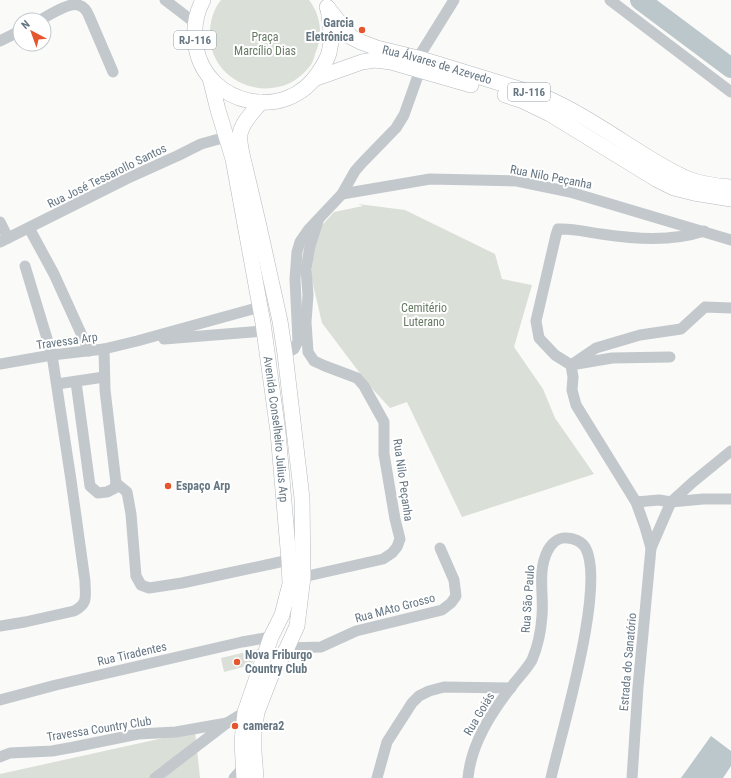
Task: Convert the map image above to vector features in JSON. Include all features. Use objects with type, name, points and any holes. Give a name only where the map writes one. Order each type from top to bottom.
[{"type":"main road","name":"RJ-116","points":[[203,0],[195,23],[194,38],[202,66],[210,78],[233,96],[261,102],[276,101],[287,98],[306,87],[314,79],[325,63],[330,47],[331,26],[326,3]]},
{"type":"main road","name":"Rua Álvares de Azevedo","points":[[326,3],[351,37],[361,42],[492,91],[523,101],[550,114],[656,179],[674,188],[731,199]]},
{"type":"main road","name":"Rua Álvares de Azevedo","points":[[314,79],[362,62],[374,60],[419,64],[542,96],[556,102],[669,170],[709,185],[731,187]]},
{"type":"main road","name":"Avenida Conselheiro Julius Arp","points":[[210,78],[232,159],[264,331],[278,432],[289,560],[290,584],[282,615],[271,638],[245,712],[240,775]]},
{"type":"main road","name":"Avenida Conselheiro Julius Arp","points":[[256,778],[254,731],[256,712],[271,676],[287,648],[297,626],[303,577],[302,498],[285,354],[278,310],[242,154],[240,137],[241,130],[261,102]]},
{"type":"street","points":[[164,0],[195,23]]},
{"type":"street","name":"Rua Nilo Peçanha","points":[[285,354],[294,349],[298,341],[295,279],[297,252],[300,242],[342,194],[362,163],[396,128],[404,116],[419,64],[454,0]]},
{"type":"street","points":[[610,0],[731,92]]},
{"type":"street","points":[[52,14],[61,9],[76,5],[84,8],[89,16],[113,72]]},
{"type":"street","points":[[0,41],[12,34]]},
{"type":"street","name":"Rua José Tessarollo Santos","points":[[4,240],[126,179],[201,144],[226,137]]},
{"type":"street","name":"Rua Nilo Peçanha","points":[[342,194],[430,179],[517,181],[570,192],[704,231]]},
{"type":"street","name":"Rua Nilo Peçanha","points":[[303,577],[383,559],[392,553],[397,547],[400,539],[395,519],[384,454],[384,422],[364,386],[357,378],[314,361],[308,352],[306,322],[308,295],[306,269],[310,246],[318,221]]},
{"type":"street","points":[[0,222],[4,240]]},
{"type":"street","points":[[29,228],[54,274],[89,351]]},
{"type":"street","points":[[670,357],[612,358],[571,365],[555,355],[539,338],[536,321],[558,229],[570,228],[642,240],[688,236],[704,231],[731,240]]},
{"type":"street","points":[[0,626],[74,611],[81,607],[84,603],[85,581],[52,355],[25,266]]},
{"type":"street","name":"Travessa Arp","points":[[0,364],[52,355],[104,349],[137,342],[260,307]]},
{"type":"street","points":[[571,365],[596,348],[640,335],[681,329],[705,307],[731,308]]},
{"type":"street","name":"Travessa Arp","points":[[137,342],[264,331]]},
{"type":"street","points":[[76,382],[88,480],[92,489],[98,493],[111,491],[115,488],[116,483],[104,377],[104,349]]},
{"type":"street","name":"Estrada do Sanatório","points":[[571,365],[573,377],[572,390],[576,405],[636,502],[651,548]]},
{"type":"street","points":[[57,384],[104,377]]},
{"type":"street","name":"Estrada do Sanatório","points":[[632,778],[638,687],[651,548],[662,520],[672,502],[693,482],[731,451]]},
{"type":"street","points":[[71,480],[88,480]]},
{"type":"street","points":[[116,483],[127,492],[131,514],[136,576],[141,585],[149,588],[182,583],[289,560]]},
{"type":"street","points":[[636,502],[659,500],[672,502],[702,499],[731,499]]},
{"type":"street","name":"Rua São Paulo","points":[[511,688],[531,661],[538,643],[542,615],[543,561],[548,549],[554,542],[562,538],[574,538],[585,546],[590,565],[588,618],[574,686],[551,778]]},
{"type":"street","name":"Rua MAto Grosso","points":[[287,648],[321,647],[356,632],[442,610],[452,603],[456,596],[454,580],[440,548]]},
{"type":"street","name":"Rua Tiradentes","points":[[0,700],[56,685],[242,642],[271,638]]},
{"type":"street","points":[[377,778],[387,742],[412,703],[419,696],[429,691],[444,687],[511,688]]},
{"type":"street","name":"Rua Goiás","points":[[468,778],[474,749],[486,724],[511,688]]},
{"type":"street","points":[[155,778],[227,723],[245,712]]},
{"type":"street","name":"Travessa Country Club","points":[[0,756],[10,753],[74,747],[138,734],[176,732],[227,723]]},
{"type":"green space","name":"Praça Marcílio Dias","points":[[221,0],[309,0],[316,11],[320,30],[319,43],[310,66],[290,83],[276,87],[262,88],[249,86],[236,80],[225,72],[217,61],[212,49],[210,34],[211,21]]},
{"type":"green space","name":"Cemitério Luterano","points":[[358,204],[405,210],[495,254],[502,279],[532,285],[514,347],[543,389],[555,418],[594,474],[462,517],[407,402],[390,408],[368,384],[322,323],[311,276],[316,232],[334,212],[363,206]]},
{"type":"green space","name":"Nova Friburgo Country Club","points":[[259,649],[251,665],[224,672],[221,658]]},
{"type":"green space","points":[[195,731],[200,778],[0,778],[0,774]]},
{"type":"shaded area","points":[[711,736],[731,751],[731,766],[723,778],[681,778]]},
{"type":"waterway","points":[[640,0],[731,68]]},
{"type":"place","name":"Garcia Eletrônica","points":[[362,30]]},
{"type":"place","name":"Espaço Arp","points":[[168,486]]},
{"type":"place","name":"Nova Friburgo Country Club","points":[[237,662]]},
{"type":"place","name":"camera2","points":[[235,726]]}]
